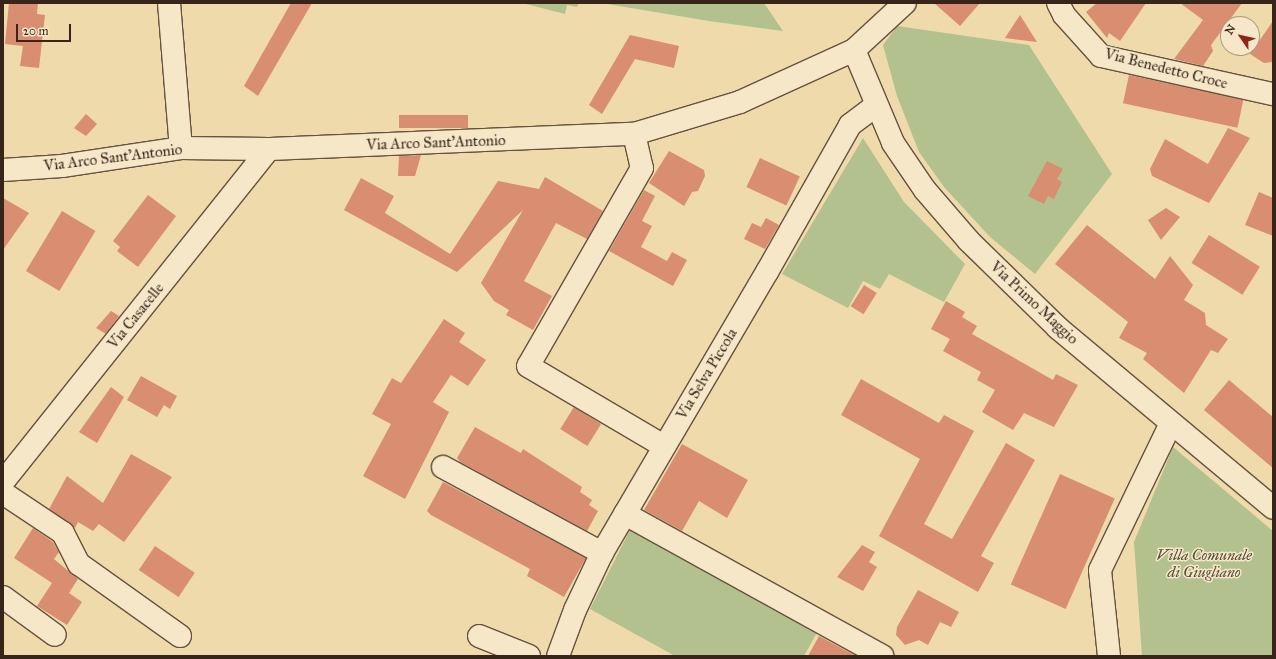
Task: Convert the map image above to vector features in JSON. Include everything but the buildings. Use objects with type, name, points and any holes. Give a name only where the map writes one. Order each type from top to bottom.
[{"type":"street","points":[[169,3],[181,148]]},
{"type":"street","name":"Via Arco Sant'Antonio","points":[[3,170],[62,166],[181,148],[269,149],[634,134],[740,102],[854,50],[905,3]]},
{"type":"street","name":"Via Benedetto Croce","points":[[1058,3],[1064,15],[1101,56],[1273,94]]},
{"type":"street","name":"Via Primo Maggio","points":[[854,50],[875,106],[893,143],[925,190],[969,241],[1058,328],[1273,508]]},
{"type":"street","name":"Via Selva Piccola","points":[[558,656],[575,610],[602,553],[850,125],[875,106]]},
{"type":"street","points":[[634,134],[642,168],[528,366],[664,446]]},
{"type":"street","name":"Via Casacelle","points":[[3,482],[269,149]]},
{"type":"street","points":[[1109,656],[1100,570],[1171,423]]},
{"type":"street","points":[[443,467],[602,553]]},
{"type":"street","points":[[3,494],[63,533],[80,564],[180,636]]},
{"type":"street","points":[[625,514],[882,656]]},
{"type":"street","points":[[3,597],[55,635]]},
{"type":"street","points":[[478,636],[529,656]]},
{"type":"green space","points":[[522,3],[579,3],[577,7],[567,5],[565,14]]},
{"type":"green space","points":[[601,3],[764,3],[783,31],[709,21]]},
{"type":"green space","points":[[897,26],[1029,45],[1112,174],[1035,274],[990,237],[944,187],[919,152],[897,96],[883,45]]},
{"type":"green space","points":[[863,138],[904,202],[965,264],[944,302],[889,274],[880,289],[863,281],[848,308],[782,274]]},
{"type":"green space","name":"Villa Comunale di Giugliano","points":[[1173,447],[1273,531],[1273,656],[1142,656],[1134,542]]},
{"type":"green space","points":[[633,524],[819,629],[804,656],[675,656],[590,609]]}]
